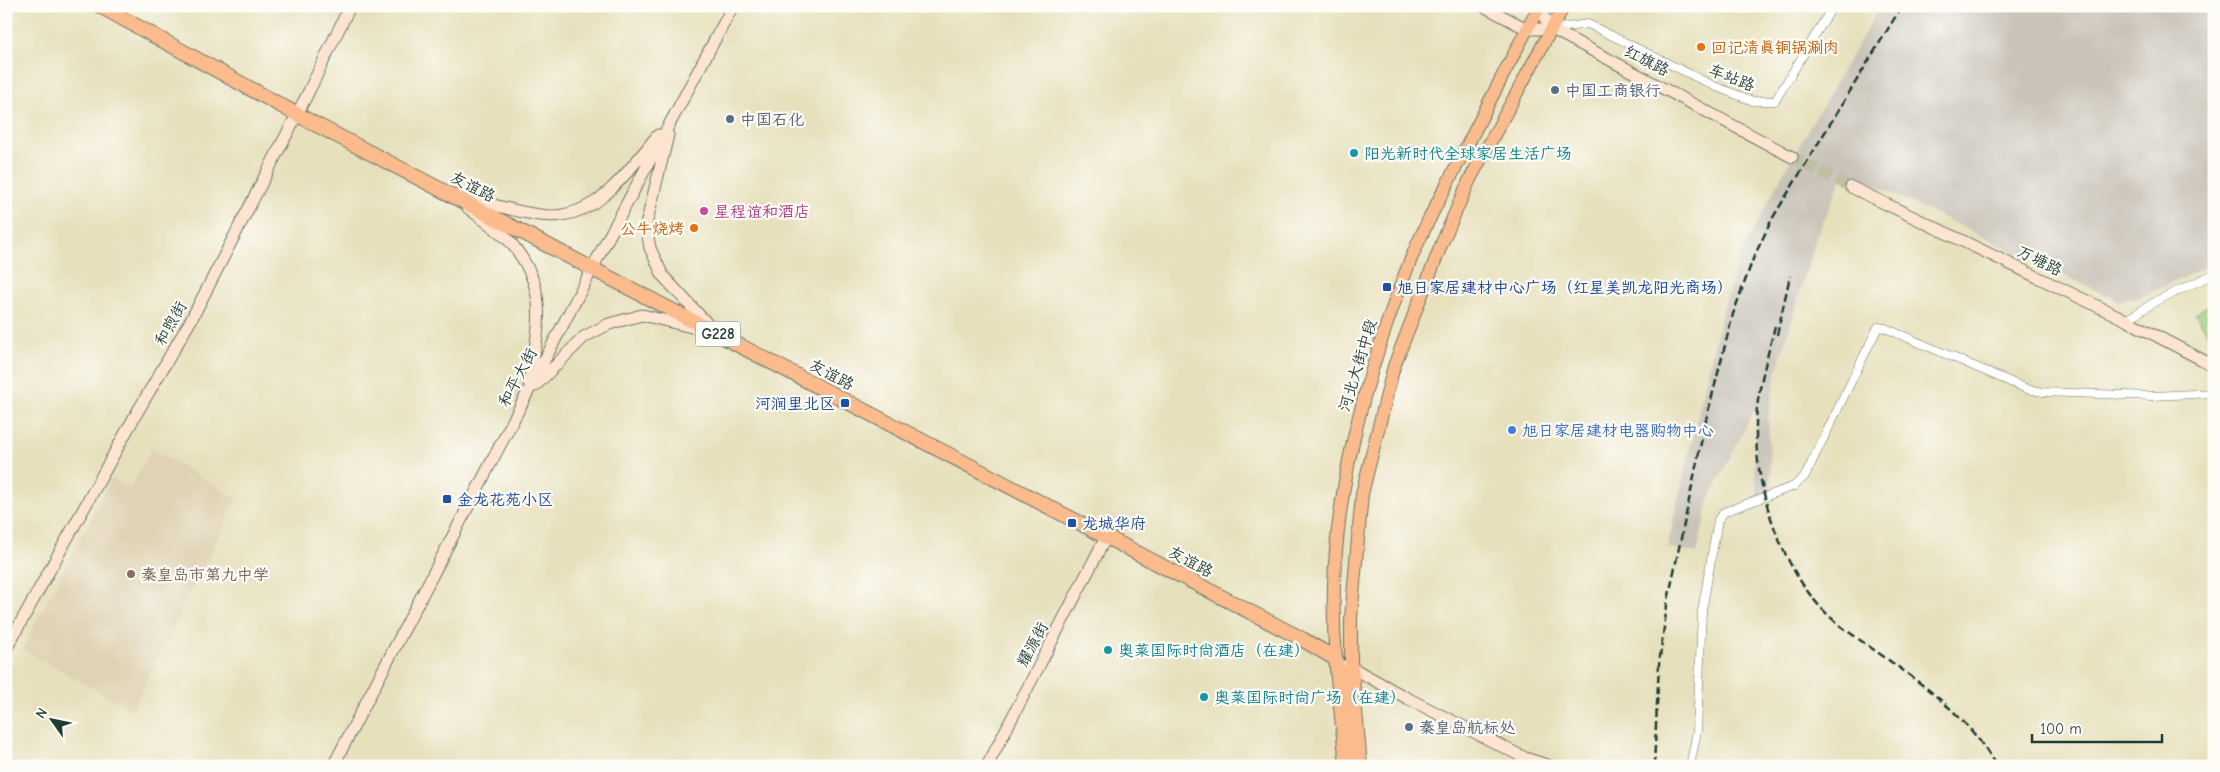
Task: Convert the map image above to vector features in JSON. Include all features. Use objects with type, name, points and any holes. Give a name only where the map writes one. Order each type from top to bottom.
[{"type":"highway","name":"友谊路","points":[[100,6],[296,114],[1336,659]]},
{"type":"highway","name":"河北大街中段","points":[[1336,659],[1347,766]]},
{"type":"highway","points":[[1351,667],[1360,766]]},
{"type":"main road","name":"和煦街","points":[[6,650],[135,416],[191,320],[350,6]]},
{"type":"main road","name":"和平大街","points":[[334,766],[593,268],[734,6]]},
{"type":"main road","name":"红旗路","points":[[1483,6],[1528,29],[1552,29],[1693,102],[1792,157]]},
{"type":"main road","points":[[1351,667],[1352,618],[1362,494],[1394,366],[1442,243],[1469,181],[1564,6]]},
{"type":"main road","points":[[1537,7],[1552,29]]},
{"type":"main road","name":"河北大街中段","points":[[1336,659],[1332,618],[1335,550],[1344,482],[1358,420],[1378,350],[1407,268],[1432,213],[1528,29],[1537,7]]},
{"type":"main road","points":[[448,193],[526,212],[560,216],[574,212],[588,207],[612,188],[672,119]]},
{"type":"main road","points":[[672,119],[646,225],[650,248],[664,276],[714,332]]},
{"type":"main road","name":"万塘路","points":[[1851,187],[2126,320],[2214,366]]},
{"type":"main road","points":[[448,193],[512,243],[530,271],[536,286],[540,318],[527,395]]},
{"type":"main road","points":[[527,395],[584,337],[609,324],[642,315],[714,332]]},
{"type":"main road","name":"耀源街","points":[[987,766],[1106,537]]},
{"type":"main road","name":"友谊路","points":[[1336,659],[1404,697],[1516,753],[1550,766]]},
{"type":"street","name":"车站路","points":[[1552,29],[1588,24],[1714,86],[1753,101],[1775,101],[1833,6]]},
{"type":"street","points":[[2126,320],[2158,300],[2214,274]]},
{"type":"street","points":[[1690,766],[1697,731],[1702,611],[1718,520],[1724,512],[1794,486],[1805,476],[1878,327],[1885,328],[2027,389],[2043,392],[2153,396],[2214,393]]},
{"type":"shaded area","points":[[1880,6],[2214,6],[2214,263],[2141,297],[2118,301],[1845,171],[1816,238],[1778,367],[1768,416],[1771,488],[1757,494],[1755,470],[1756,407],[1709,499],[1697,553],[1667,547],[1721,316],[1740,256],[1784,172]]},
{"type":"shaded area","name":"秦皇岛市第九中学","points":[[152,448],[237,499],[132,710],[22,649],[112,478],[130,488]]},
{"type":"green space","points":[[2213,302],[2214,339],[2212,340],[2195,314]]},
{"type":"tunnel","points":[[1792,157],[1851,187]]},
{"type":"railway","points":[[1654,766],[1659,664],[1667,605],[1705,424],[1733,314],[1753,259],[1772,219],[1902,6]]},
{"type":"railway","points":[[1777,335],[1790,276]]},
{"type":"railway","points":[[1775,326],[1762,376],[1756,414],[1757,453],[1768,509],[1790,563],[1822,609],[1842,627],[1906,672],[1947,706],[1966,724],[1996,766]]},
{"type":"place","name":"回记清真铜锅涮肉","points":[[1701,47]]},
{"type":"place","name":"中国工商银行","points":[[1555,90]]},
{"type":"place","name":"中国石化","points":[[730,119]]},
{"type":"place","name":"阳光新时代全球家居生活广场","points":[[1354,153]]},
{"type":"place","name":"星程谊和酒店","points":[[704,211]]},
{"type":"place","name":"公牛烧烤","points":[[694,228]]},
{"type":"place","name":"旭日家居建材中心广场（红星美凯龙阳光商场）","points":[[1387,287]]},
{"type":"place","name":"河涧里北区","points":[[845,403]]},
{"type":"place","name":"旭日家居建材电器购物中心","points":[[1512,430]]},
{"type":"place","name":"金龙花苑小区","points":[[447,499]]},
{"type":"place","name":"龙城华府","points":[[1072,523]]},
{"type":"place","name":"秦皇岛市第九中学","points":[[131,574]]},
{"type":"place","name":"奥莱国际时尚酒店（在建）","points":[[1108,650]]},
{"type":"place","name":"奥莱国际时尚广场（在建）","points":[[1204,697]]},
{"type":"place","name":"秦皇岛航标处","points":[[1409,727]]}]
